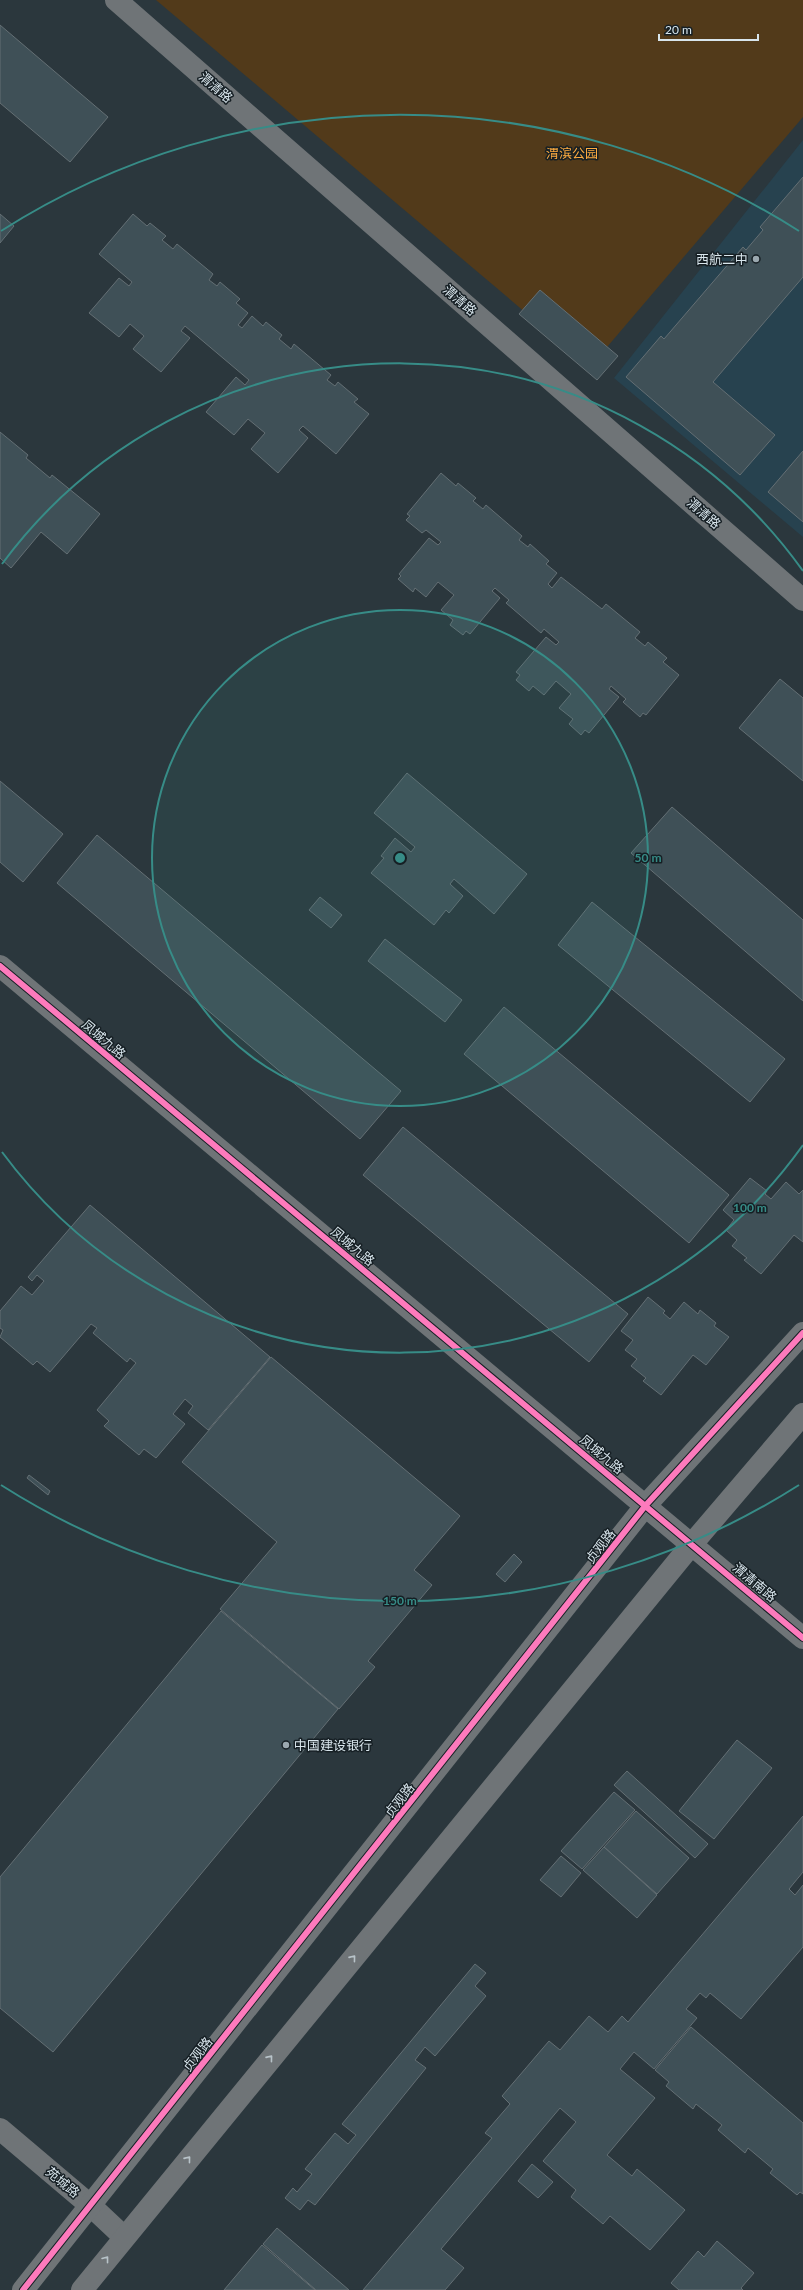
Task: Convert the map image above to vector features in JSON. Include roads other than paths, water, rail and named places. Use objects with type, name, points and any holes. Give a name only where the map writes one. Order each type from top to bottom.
[{"type":"street","name":"渭清路","points":[[116,0],[803,600]]},
{"type":"street","name":"凤城九路","points":[[0,966],[692,1544]]},
{"type":"street","name":"贞观路","points":[[23,2290],[646,1505],[803,1333]]},
{"type":"street","points":[[82,2290],[692,1544],[803,1414]]},
{"type":"street","name":"渭清南路","points":[[692,1544],[803,1638]]},
{"type":"street","name":"苑城路","points":[[0,2129],[91,2206],[124,2237]]},
{"type":"place","name":"西航二中","points":[[756,259]]},
{"type":"place","name":"中国建设银行","points":[[286,1745]]},
{"type":"park label","name":"渭滨公园","points":[[572,153]]}]
